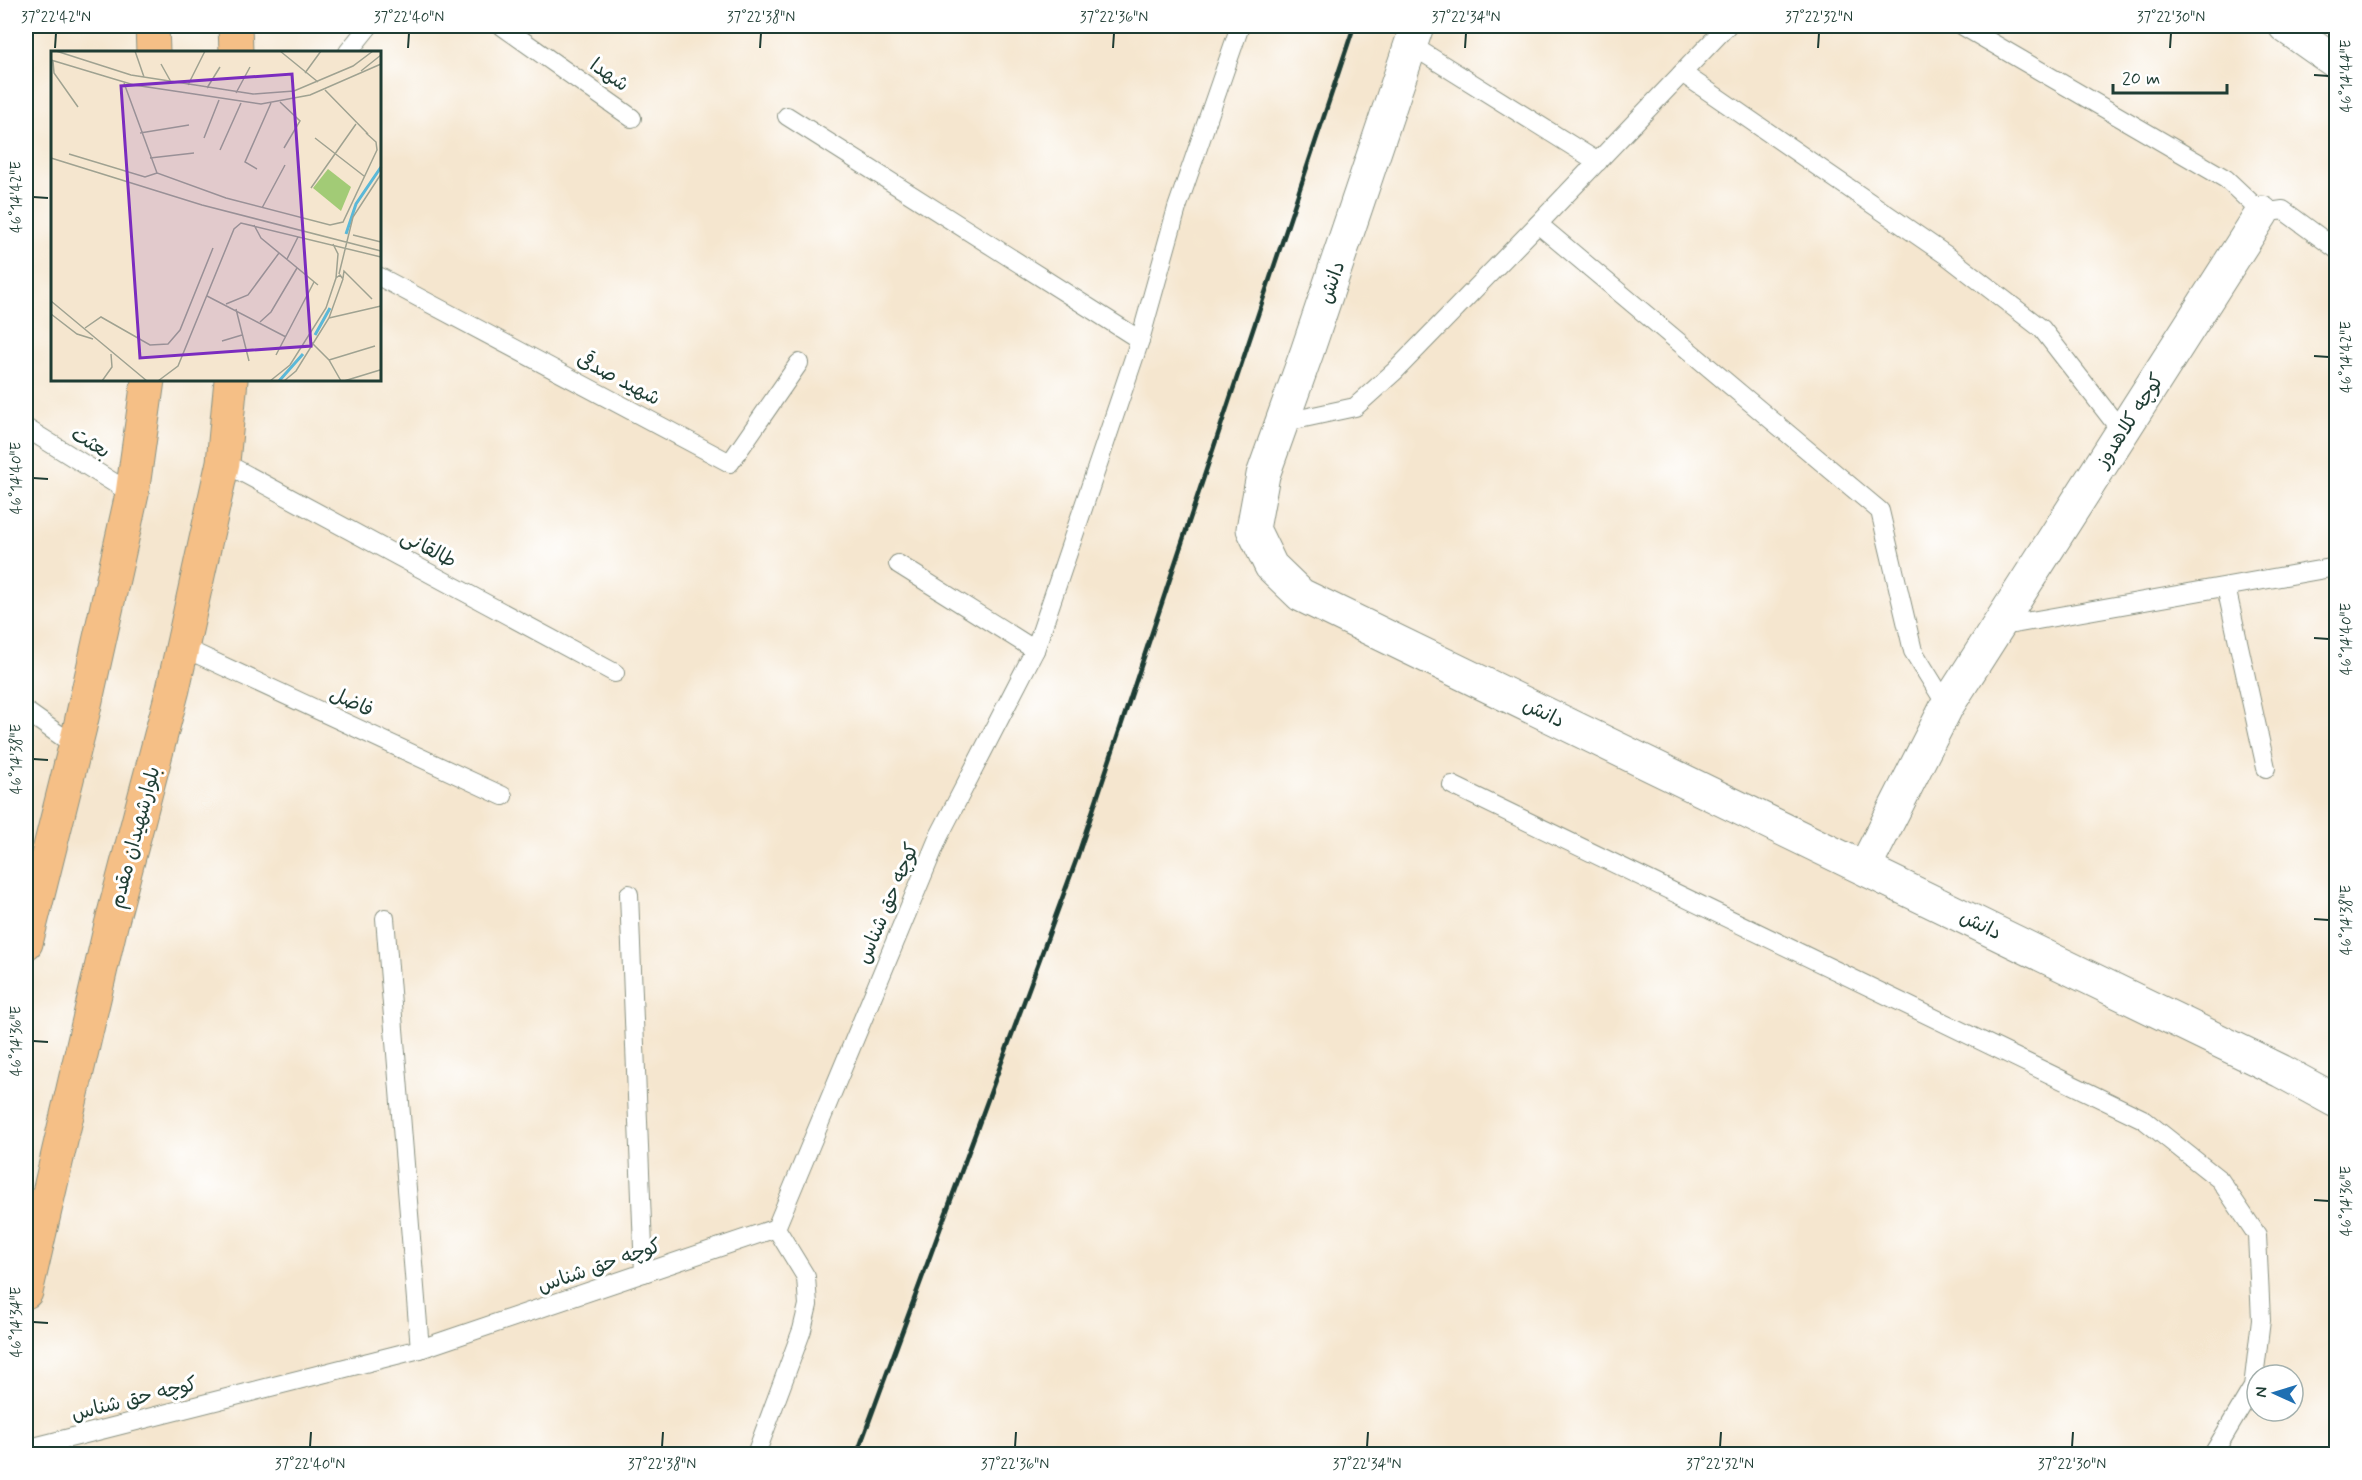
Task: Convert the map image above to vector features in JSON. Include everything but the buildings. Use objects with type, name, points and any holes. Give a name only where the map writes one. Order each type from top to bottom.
[{"type":"main road","points":[[152,26],[153,51]]},
{"type":"main road","points":[[235,26],[236,51]]},
{"type":"main road","points":[[26,943],[30,903],[75,746],[132,494],[148,381]]},
{"type":"main road","name":"بلوارشهیدان مقدم","points":[[26,1292],[111,925],[182,647],[223,462],[231,381]]},
{"type":"street","points":[[2299,29],[2337,62]]},
{"type":"street","name":"دانش","points":[[1414,35],[1263,475],[1253,529],[1271,566],[1301,595],[1865,867],[2281,1071],[2337,1101]]},
{"type":"street","name":"کوچه کلاهدوز","points":[[1865,867],[1947,706],[2262,213]]},
{"type":"lane","points":[[349,51],[369,26]]},
{"type":"lane","name":"شهدا","points":[[502,26],[632,118]]},
{"type":"lane","name":"کوچه حق شناس","points":[[26,1449],[420,1349],[776,1228],[939,836],[1035,650],[1140,340],[1177,208],[1239,26]]},
{"type":"lane","points":[[1281,423],[1355,407],[1395,371],[1539,224],[1727,26]]},
{"type":"lane","points":[[1963,26],[2226,179],[2262,213],[2283,210],[2337,249]]},
{"type":"lane","points":[[1414,35],[1598,162]]},
{"type":"lane","points":[[1682,73],[1946,255],[2042,329],[2122,432]]},
{"type":"lane","points":[[787,116],[1140,340]]},
{"type":"lane","points":[[1539,224],[1880,511],[1913,651],[1947,706]]},
{"type":"lane","name":"شهید صدقی","points":[[381,278],[730,463],[799,363]]},
{"type":"lane","name":"بعثت","points":[[26,428],[132,494]]},
{"type":"lane","name":"طالقانی","points":[[223,462],[615,673]]},
{"type":"lane","points":[[898,564],[1035,650]]},
{"type":"lane","points":[[1997,627],[2337,567]]},
{"type":"lane","points":[[2226,587],[2266,768]]},
{"type":"lane","name":"فاضل","points":[[182,647],[503,796]]},
{"type":"lane","points":[[26,711],[75,746]]},
{"type":"lane","points":[[1452,785],[2143,1119],[2220,1180],[2257,1235],[2261,1320],[2253,1387],[2213,1455]]},
{"type":"lane","points":[[629,894],[644,1273]]},
{"type":"lane","points":[[385,918],[420,1349]]},
{"type":"lane","points":[[756,1455],[802,1330],[808,1305],[806,1277],[776,1228]]},
{"type":"railway","points":[[857,1454],[1077,858],[1354,26]]}]
